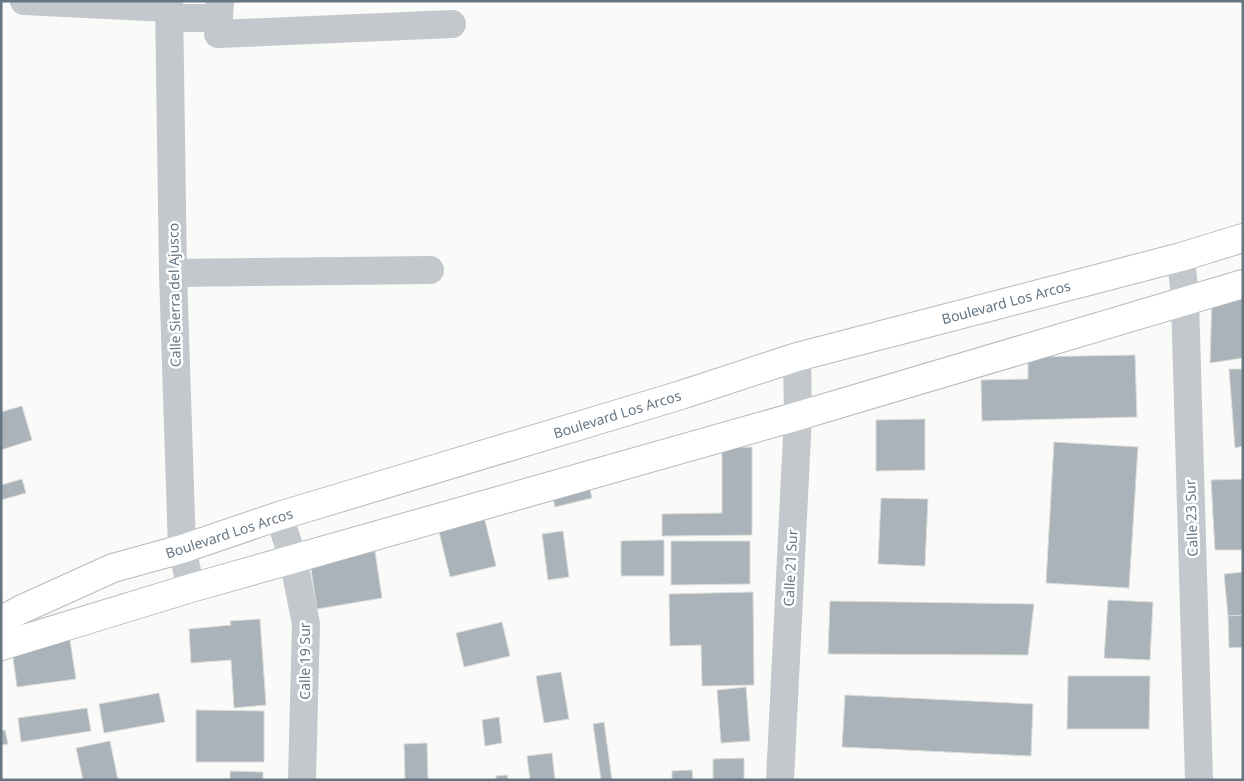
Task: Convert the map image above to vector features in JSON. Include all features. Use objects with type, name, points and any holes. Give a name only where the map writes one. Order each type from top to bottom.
[{"type":"main road","name":"Boulevard Los Arcos","points":[[1,621],[20,610],[113,568],[182,549],[279,516],[681,396],[797,357],[1181,257],[1243,238]]},
{"type":"main road","points":[[1,646],[293,558],[798,416],[1243,284]]},
{"type":"street","points":[[24,1],[169,9],[219,9],[218,34],[452,24]]},
{"type":"street","name":"Calle Sierra del Ajusco","points":[[169,9],[173,273],[182,549],[191,588]]},
{"type":"street","name":"Calle 23 Sur","points":[[1181,257],[1185,300],[1199,780]]},
{"type":"street","points":[[173,273],[430,270]]},
{"type":"street","name":"Calle 21 Sur","points":[[780,780],[798,416],[797,357]]},
{"type":"street","name":"Calle 19 Sur","points":[[279,516],[293,558],[306,624],[302,780]]},
{"type":"building","points":[[1243,290],[1243,358],[1210,363],[1212,297]]},
{"type":"building","points":[[1135,355],[1137,417],[982,421],[981,380],[1028,379],[1028,357]]},
{"type":"building","points":[[1229,369],[1243,369],[1243,446],[1235,448]]},
{"type":"building","points":[[22,406],[32,440],[1,450],[1,412]]},
{"type":"building","points":[[925,419],[925,470],[876,471],[876,420]]},
{"type":"building","points":[[1054,442],[1138,447],[1129,588],[1046,583]]},
{"type":"building","points":[[752,447],[752,535],[662,536],[662,514],[722,513],[722,448]]},
{"type":"building","points":[[22,479],[26,493],[1,500],[1,485]]},
{"type":"building","points":[[1243,479],[1243,550],[1215,550],[1211,480]]},
{"type":"building","points":[[588,481],[592,498],[555,507],[551,490]]},
{"type":"building","points":[[881,498],[928,499],[925,566],[878,564]]},
{"type":"building","points":[[482,508],[496,566],[450,577],[436,519]]},
{"type":"building","points":[[563,531],[569,577],[548,580],[542,534]]},
{"type":"building","points":[[664,540],[664,576],[621,576],[621,541]]},
{"type":"building","points":[[671,541],[750,541],[750,584],[671,585]]},
{"type":"building","points":[[374,545],[382,598],[317,609],[309,556]]},
{"type":"building","points":[[1243,572],[1243,615],[1228,616],[1224,574]]},
{"type":"building","points":[[753,592],[754,685],[702,686],[701,645],[670,646],[669,594]]},
{"type":"building","points":[[1108,600],[1153,602],[1150,660],[1104,658]]},
{"type":"building","points":[[830,601],[1034,604],[1028,655],[828,654]]},
{"type":"building","points":[[1243,615],[1243,647],[1229,648],[1228,616]]},
{"type":"building","points":[[260,619],[266,705],[234,708],[231,660],[191,663],[189,629],[231,625],[230,621]]},
{"type":"building","points":[[502,622],[510,656],[464,667],[456,633]]},
{"type":"building","points":[[69,634],[76,679],[17,687],[11,643]]},
{"type":"building","points":[[561,672],[569,719],[544,723],[536,676]]},
{"type":"building","points":[[1068,676],[1150,676],[1149,729],[1067,729]]},
{"type":"building","points":[[746,687],[750,741],[721,743],[717,690]]},
{"type":"building","points":[[159,693],[165,722],[104,733],[99,704]]},
{"type":"building","points":[[845,695],[1033,704],[1031,756],[842,747]]},
{"type":"building","points":[[87,708],[91,731],[21,742],[18,718]]},
{"type":"building","points":[[196,710],[264,711],[264,762],[196,762]]},
{"type":"building","points":[[499,717],[502,743],[485,746],[482,720]]},
{"type":"building","points":[[604,722],[612,780],[601,780],[593,724]]},
{"type":"building","points":[[5,730],[8,744],[1,745],[1,731]]},
{"type":"building","points":[[110,741],[118,780],[83,780],[76,748]]},
{"type":"building","points":[[427,743],[428,780],[405,780],[404,744]]},
{"type":"building","points":[[552,753],[555,780],[530,780],[527,756]]},
{"type":"building","points":[[744,758],[744,780],[713,780],[713,759]]},
{"type":"building","points":[[692,770],[693,780],[672,780],[672,771]]},
{"type":"building","points":[[230,771],[263,772],[263,780],[230,780]]},
{"type":"building","points":[[507,775],[508,780],[496,780],[496,776]]}]
